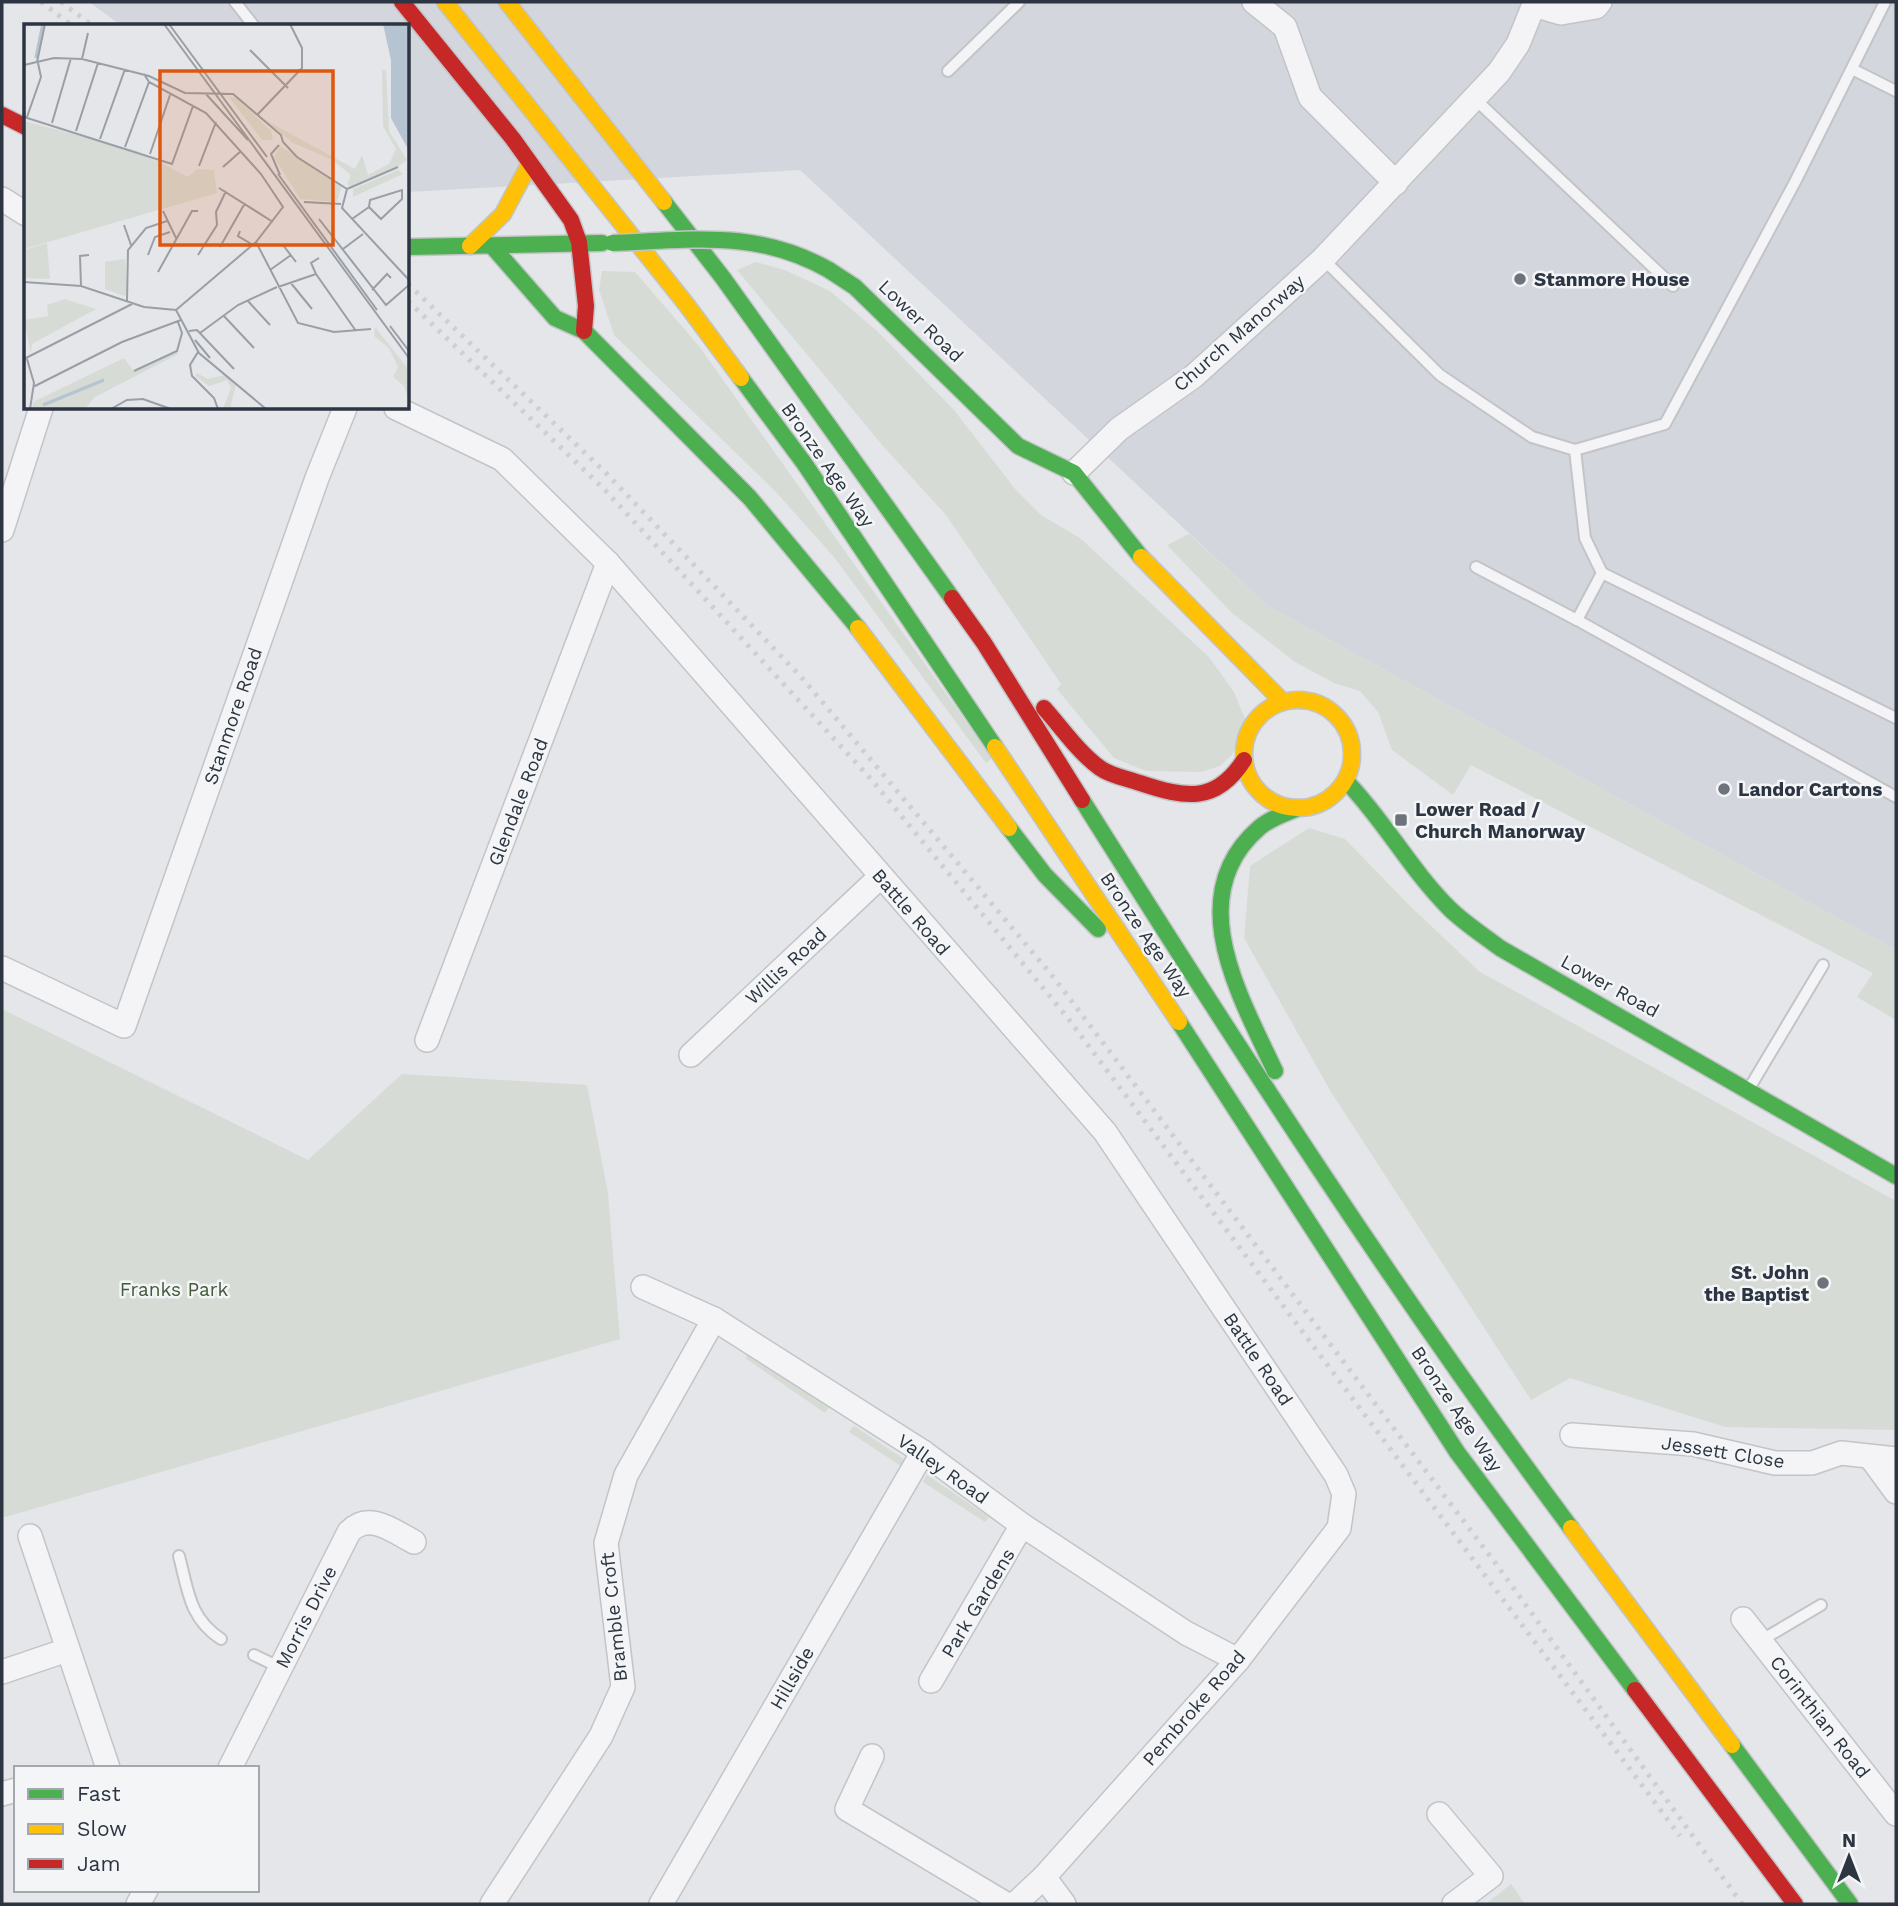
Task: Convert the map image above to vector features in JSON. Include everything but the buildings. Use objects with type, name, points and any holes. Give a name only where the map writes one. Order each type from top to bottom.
[{"type":"main road","points":[[402,2],[513,139],[571,220],[579,242],[586,306],[584,331]]},
{"type":"main road","name":"Bronze Age Way","points":[[445,2],[686,304],[804,463],[1158,989],[1457,1451],[1795,1904]]},
{"type":"main road","name":"Bronze Age Way","points":[[507,2],[723,278],[984,643],[1253,1072],[1316,1160],[1495,1426],[1850,1904]]},
{"type":"main road","points":[[2,115],[24,126]]},
{"type":"main road","points":[[470,246],[503,214],[529,164]]},
{"type":"main road","name":"Lower Road","points":[[410,247],[732,240],[763,243],[796,252],[855,287],[1018,446],[1074,473],[1141,558],[1283,702]]},
{"type":"main road","points":[[492,246],[555,318],[584,331],[759,508],[829,589],[1045,875],[1158,989]]},
{"type":"main road","points":[[984,643],[1101,769],[1150,786],[1192,796],[1216,791],[1235,778],[1244,760]]},
{"type":"main road","points":[[1298,808],[1280,805],[1263,796],[1251,781],[1244,760],[1245,741],[1261,713],[1283,702],[1309,700],[1327,707],[1346,726],[1353,744],[1353,763],[1346,781],[1320,804],[1298,808],[1261,826],[1241,847],[1223,878],[1218,916],[1228,969],[1316,1160]]},
{"type":"main road","name":"Lower Road","points":[[1346,781],[1366,800],[1398,847],[1449,908],[1500,948],[1896,1176]]},
{"type":"street","points":[[1254,2],[1285,27],[1310,97],[1396,183]]},
{"type":"street","name":"Church Manorway","points":[[1074,473],[1119,429],[1194,376],[1323,258],[1475,99],[1518,44],[1535,3],[1561,13],[1596,7],[1600,2]]},
{"type":"street","points":[[2,199],[24,213]]},
{"type":"street","points":[[2,530],[40,410]]},
{"type":"street","name":"Stanmore Road","points":[[2,968],[124,1026],[312,491],[344,410]]},
{"type":"street","name":"Battle Road","points":[[400,410],[502,459],[608,563],[1105,1132],[1336,1475],[1345,1494]]},
{"type":"street","name":"Glendale Road","points":[[427,1040],[608,563]]},
{"type":"street","name":"Willis Road","points":[[691,1055],[880,877]]},
{"type":"street","name":"Valley Road","points":[[643,1287],[714,1320],[923,1452],[1022,1525],[1186,1633],[1238,1660]]},
{"type":"street","name":"Bramble Croft","points":[[492,1904],[601,1736],[624,1687],[606,1543],[626,1475],[714,1320]]},
{"type":"street","name":"Jessett Close","points":[[1573,1435],[1693,1444],[1775,1463],[1812,1463],[1841,1453],[1896,1459]]},
{"type":"street","name":"Hillside","points":[[661,1904],[923,1452]]},
{"type":"street","points":[[1871,1458],[1896,1492]]},
{"type":"street","name":"Pembroke Road","points":[[1015,1904],[1044,1877],[1238,1660],[1339,1528],[1345,1494]]},
{"type":"street","name":"Morris Drive","points":[[231,1766],[348,1532],[356,1525],[379,1523],[414,1542]]},
{"type":"street","name":"Park Gardens","points":[[931,1681],[1022,1525]]},
{"type":"street","points":[[30,1536],[106,1766]]},
{"type":"street","name":"Corinthian Road","points":[[1743,1619],[1896,1814]]},
{"type":"street","points":[[2,1672],[67,1650]]},
{"type":"street","points":[[872,1756],[847,1809],[1006,1904]]},
{"type":"street","points":[[1439,1814],[1491,1875],[1454,1904]]},
{"type":"street","points":[[1044,1877],[1063,1904]]},
{"type":"lane","points":[[235,2],[252,24]]},
{"type":"lane","points":[[948,71],[1019,2]]},
{"type":"lane","points":[[1323,258],[1440,375],[1532,437],[1574,450],[1665,424],[1795,182],[1885,2]]},
{"type":"lane","points":[[1852,69],[1896,91]]},
{"type":"lane","points":[[1475,99],[1674,286]]},
{"type":"lane","points":[[1574,450],[1584,538],[1602,573],[1896,718]]},
{"type":"lane","points":[[1476,567],[1896,797]]},
{"type":"lane","points":[[1577,620],[1602,573]]},
{"type":"lane","points":[[1749,1090],[1823,965]]},
{"type":"lane","points":[[179,1556],[191,1605],[204,1627],[221,1639]]},
{"type":"lane","points":[[1760,1642],[1821,1605]]},
{"type":"lane","points":[[254,1655],[281,1668]]},
{"type":"shaded area","points":[[89,2],[1896,2],[1896,950],[1266,605],[800,170],[410,192],[410,24],[119,24]]},
{"type":"green space","points":[[756,262],[785,270],[830,291],[877,331],[954,410],[1016,490],[1041,515],[1080,538],[1209,657],[1234,692],[1245,719],[1241,737],[1232,755],[1220,766],[1201,772],[1146,771],[1114,758],[1057,689],[1061,684],[946,515],[883,446],[737,270]]},
{"type":"green space","points":[[602,271],[635,272],[699,346],[992,758],[986,763],[834,557],[775,491],[614,335],[599,290]]},
{"type":"green space","points":[[1189,534],[1266,605],[1896,950],[1896,1020],[1857,997],[1873,973],[1471,765],[1453,795],[1392,750],[1378,712],[1360,691],[1334,683],[1295,662],[1232,613],[1167,545]]},
{"type":"green space","points":[[1309,828],[1345,839],[1480,972],[1896,1201],[1896,1430],[1725,1427],[1570,1378],[1531,1400],[1331,1092],[1244,938],[1250,866]]},
{"type":"green space","name":"Franks Park","points":[[2,1009],[308,1160],[402,1074],[587,1085],[608,1193],[620,1339],[2,1518]]},
{"type":"green space","points":[[750,1354],[829,1407],[825,1413],[745,1358]]},
{"type":"green space","points":[[854,1426],[910,1463],[907,1470],[849,1432]]},
{"type":"green space","points":[[927,1475],[989,1517],[985,1522],[923,1482]]},
{"type":"green space","points":[[1511,1884],[1525,1904],[1486,1904]]},
{"type":"railway","points":[[41,2],[70,24]]},
{"type":"railway","points":[[61,2],[90,24]]},
{"type":"railway","points":[[410,286],[605,472],[803,679],[1055,979],[1499,1568],[1742,1904]]},
{"type":"railway","points":[[410,303],[604,489],[871,779],[1067,1017],[1680,1836]]},
{"type":"traffic: fast","points":[[664,202],[723,278],[952,598]]},
{"type":"traffic: fast","points":[[612,243],[696,239],[750,243],[776,248],[829,270]]},
{"type":"traffic: fast","points":[[410,247],[602,243]]},
{"type":"traffic: fast","points":[[492,246],[555,318],[584,331],[750,498],[858,628]]},
{"type":"traffic: fast","points":[[829,270],[855,287],[1018,446],[1074,473],[1141,557]]},
{"type":"traffic: fast","points":[[741,378],[804,463],[995,747]]},
{"type":"traffic: fast","points":[[1346,781],[1435,893],[1461,919],[1500,948],[1896,1176]]},
{"type":"traffic: fast","points":[[1082,800],[1319,1169],[1443,1350],[1571,1528]]},
{"type":"traffic: fast","points":[[1275,1071],[1234,979],[1225,947],[1221,915],[1224,884],[1236,855],[1259,828],[1298,808]]},
{"type":"traffic: fast","points":[[1009,828],[1045,875],[1098,929]]},
{"type":"traffic: fast","points":[[1179,1022],[1457,1452],[1635,1690]]},
{"type":"traffic: fast","points":[[1732,1745],[1850,1904]]},
{"type":"traffic: slow","points":[[445,2],[686,304],[741,378]]},
{"type":"traffic: slow","points":[[507,2],[664,202]]},
{"type":"traffic: slow","points":[[470,246],[503,214],[529,165]]},
{"type":"traffic: slow","points":[[1141,557],[1283,702]]},
{"type":"traffic: slow","points":[[858,628],[1009,828]]},
{"type":"traffic: slow","points":[[1298,700],[1319,704],[1336,716],[1348,733],[1352,754],[1348,775],[1336,792],[1319,804],[1298,808],[1277,804],[1260,792],[1248,775],[1244,754],[1248,733],[1260,716],[1277,704],[1298,700]]},
{"type":"traffic: slow","points":[[995,747],[1179,1022]]},
{"type":"traffic: slow","points":[[1571,1528],[1732,1745]]},
{"type":"traffic: jam","points":[[402,2],[513,139],[571,220],[579,242],[586,306],[584,331]]},
{"type":"traffic: jam","points":[[2,115],[24,126]]},
{"type":"traffic: jam","points":[[952,598],[984,643],[1082,800]]},
{"type":"traffic: jam","points":[[1044,708],[1077,747],[1100,768],[1114,775],[1171,792],[1198,794],[1211,791],[1233,774],[1244,760]]},
{"type":"traffic: jam","points":[[1635,1690],[1795,1904]]},
{"type":"place","name":"Stanmore House","points":[[1520,279]]},
{"type":"place","name":"Landor Cartons","points":[[1724,789]]},
{"type":"place","name":"Lower Road / Church Manorway","points":[[1401,820]]},
{"type":"place","name":"St. John the Baptist","points":[[1823,1283]]}]
